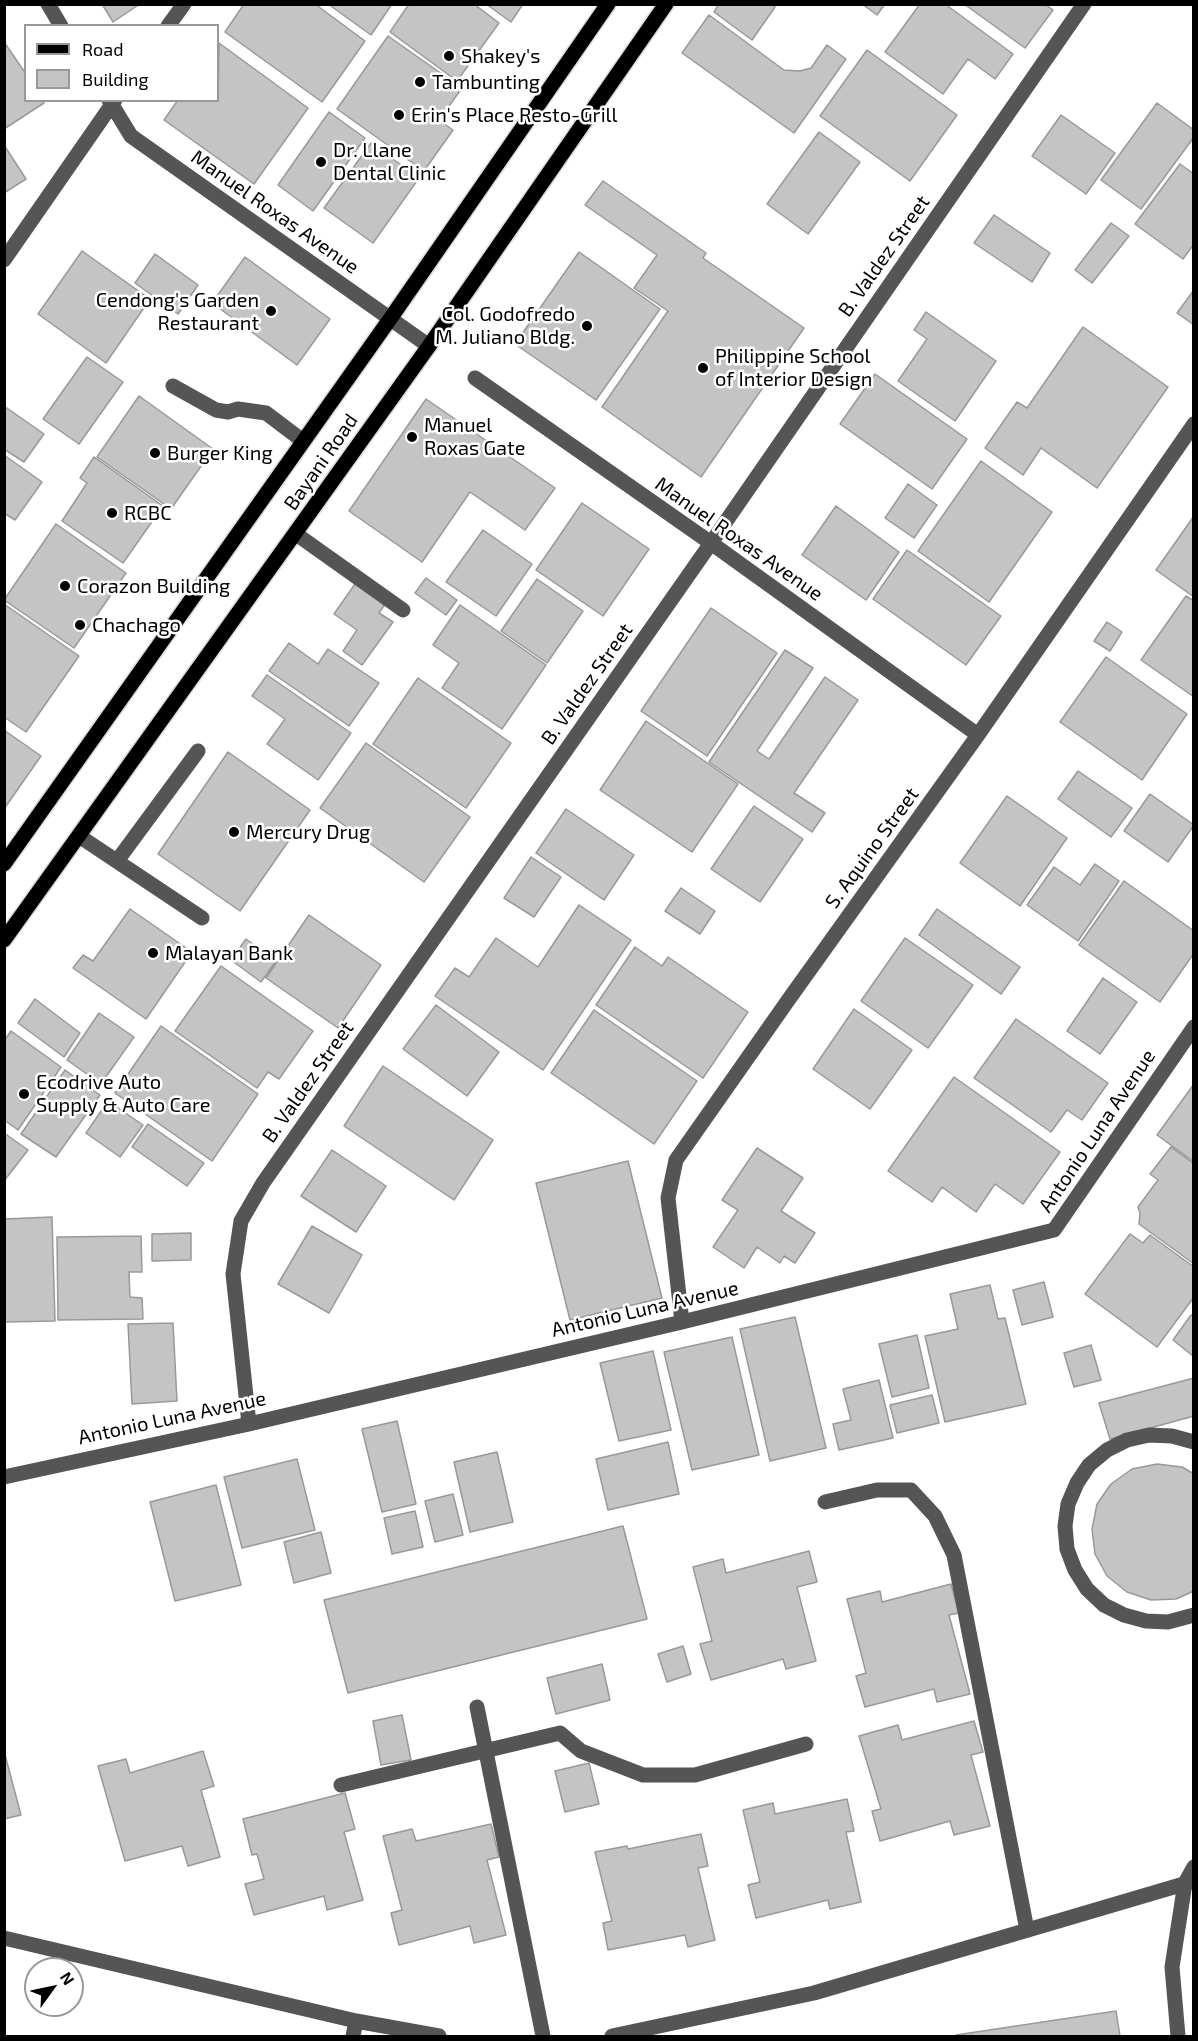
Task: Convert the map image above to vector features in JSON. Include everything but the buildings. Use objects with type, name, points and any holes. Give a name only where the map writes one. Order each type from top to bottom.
[{"type":"main road","name":"Bayani Road","points":[[4,864],[390,319],[608,4]]},
{"type":"main road","name":"Bayani Road","points":[[4,940],[429,346],[666,4]]},
{"type":"street","points":[[48,4],[60,24]]},
{"type":"street","points":[[169,24],[184,4]]},
{"type":"street","name":"B. Valdez Street","points":[[249,1424],[233,1274],[241,1221],[269,1174],[711,543],[1084,4]]},
{"type":"street","points":[[4,260],[112,102]]},
{"type":"street","name":"Manuel Roxas Avenue","points":[[112,102],[131,136],[429,346]]},
{"type":"street","name":"Manuel Roxas Avenue","points":[[475,378],[711,543],[978,735]]},
{"type":"street","points":[[173,386],[216,410],[228,412],[238,409],[266,413],[303,441]]},
{"type":"street","name":"S. Aquino Street","points":[[682,1322],[668,1198],[676,1160],[978,735],[1194,424]]},
{"type":"street","points":[[296,534],[403,610]]},
{"type":"street","points":[[117,861],[198,751]]},
{"type":"street","points":[[79,836],[201,918]]},
{"type":"street","name":"Antonio Luna Avenue","points":[[4,1477],[249,1424],[682,1322],[1054,1230],[1194,1027]]},
{"type":"street","points":[[1192,1618],[1168,1622],[1146,1622],[1104,1605],[1088,1589],[1075,1570],[1067,1549],[1065,1526],[1068,1504],[1077,1483],[1089,1465],[1107,1450],[1127,1440],[1149,1436],[1172,1436],[1194,1442]]},
{"type":"street","points":[[825,1502],[877,1490],[911,1490],[935,1516],[954,1555],[1027,1930]]},
{"type":"street","points":[[477,1707],[543,2037]]},
{"type":"street","points":[[341,1785],[560,1733],[581,1751],[643,1775],[695,1775],[806,1744]]},
{"type":"street","points":[[1178,2037],[1172,1967],[1194,1867]]},
{"type":"street","points":[[612,2037],[814,1993],[1027,1930],[1191,1886]]},
{"type":"street","points":[[4,1938],[354,2029],[439,2037]]},
{"type":"place","name":"Shakey's","points":[[449,56]]},
{"type":"place","name":"Tambunting","points":[[420,82]]},
{"type":"place","name":"Erin's Place Resto-Grill","points":[[399,115]]},
{"type":"place","name":"Dr. Llane Dental Clinic","points":[[321,162]]},
{"type":"place","name":"Cendong's Garden Restaurant","points":[[271,311]]},
{"type":"place","name":"Col. Godofredo M. Juliano Bldg.","points":[[587,326]]},
{"type":"place","name":"Philippine School of Interior Design","points":[[703,368]]},
{"type":"place","name":"Manuel Roxas Gate","points":[[412,437]]},
{"type":"place","name":"Burger King","points":[[155,453]]},
{"type":"place","name":"RCBC","points":[[112,513]]},
{"type":"place","name":"Corazon Building","points":[[65,586]]},
{"type":"place","name":"Chachago","points":[[80,625]]},
{"type":"place","name":"Mercury Drug","points":[[234,832]]},
{"type":"place","name":"Malayan Bank","points":[[153,953]]},
{"type":"place","name":"Ecodrive Auto Supply & Auto Care","points":[[24,1094]]}]
